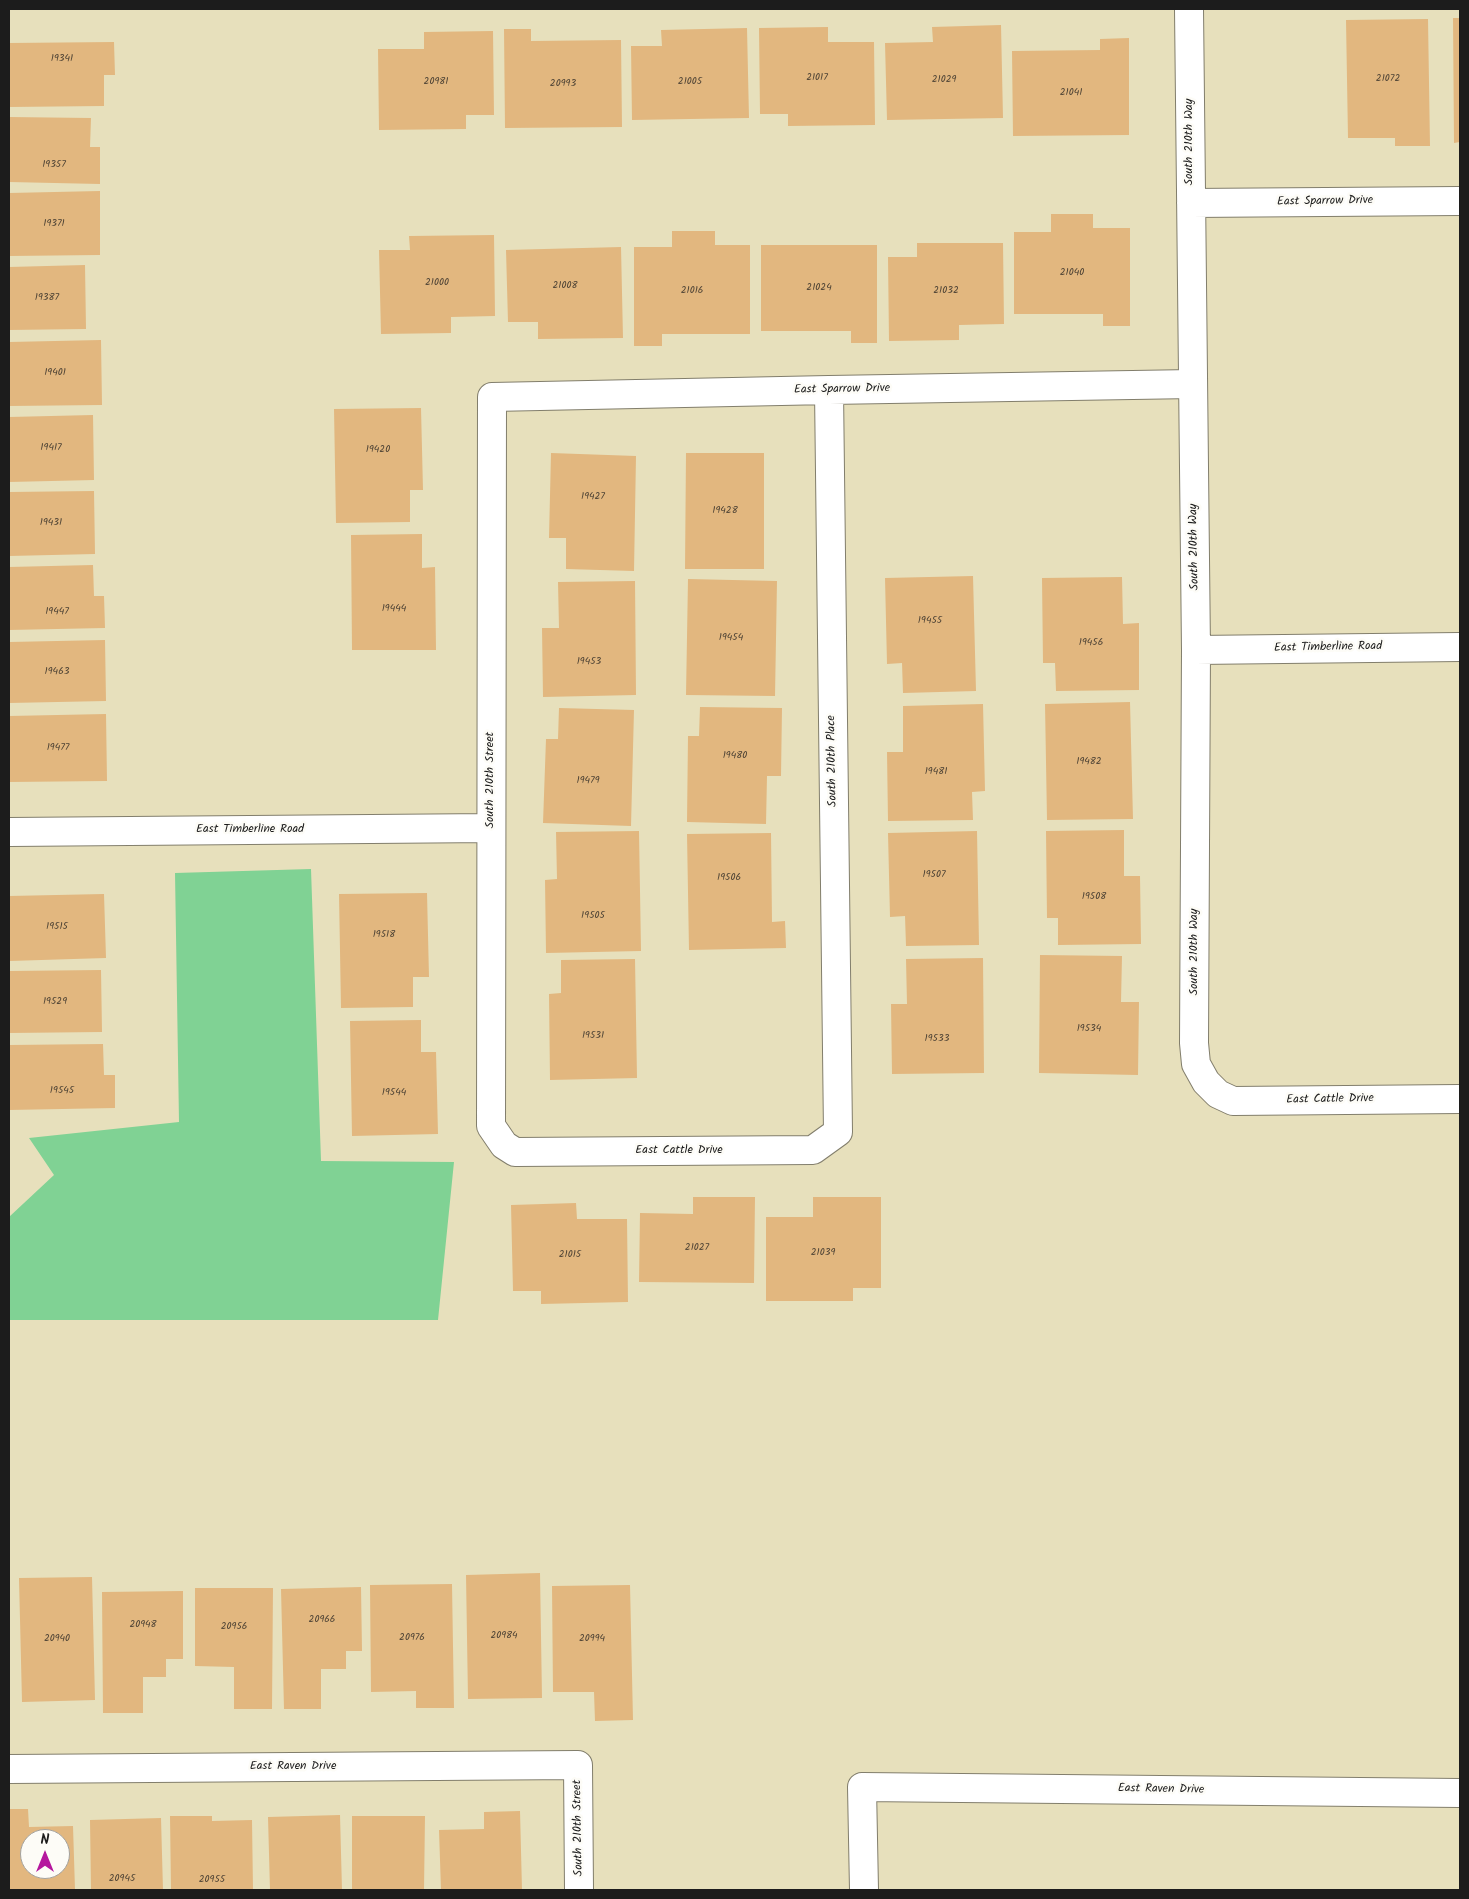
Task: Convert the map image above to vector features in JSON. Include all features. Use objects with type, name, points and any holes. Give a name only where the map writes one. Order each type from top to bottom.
[{"type":"street","name":"South 210th Way","points":[[1189,9],[1196,650],[1194,1042],[1196,1064],[1206,1082]]},
{"type":"street","name":"East Sparrow Drive","points":[[1191,204],[1460,201]]},
{"type":"street","name":"East Sparrow Drive","points":[[492,398],[1193,384]]},
{"type":"street","name":"South 210th Place","points":[[829,390],[838,1132]]},
{"type":"street","name":"South 210th Street","points":[[492,398],[491,1126],[504,1145],[515,1152]]},
{"type":"street","name":"East Timberline Road","points":[[1196,650],[1460,647]]},
{"type":"street","name":"East Timberline Road","points":[[9,832],[491,828]]},
{"type":"street","name":"East Cattle Drive","points":[[1206,1082],[1218,1094],[1234,1101],[1460,1099]]},
{"type":"street","name":"East Cattle Drive","points":[[515,1152],[813,1150],[838,1132]]},
{"type":"street","name":"South 210th Street","points":[[578,1765],[579,1890]]},
{"type":"street","name":"East Raven Drive","points":[[9,1769],[578,1765]]},
{"type":"street","name":"East Raven Drive","points":[[864,1890],[862,1787],[1460,1793]]},
{"type":"green space","points":[[311,869],[321,1161],[454,1162],[438,1320],[9,1320],[9,1217],[54,1175],[29,1138],[179,1122],[175,873]]},
{"type":"building","points":[[1453,18],[1460,18],[1460,142],[1454,143]]},
{"type":"building","points":[[1428,19],[1430,146],[1395,146],[1395,138],[1348,138],[1346,20]]},
{"type":"building","points":[[1001,25],[1003,118],[887,120],[885,43],[933,42],[932,27]]},
{"type":"building","points":[[828,27],[828,42],[874,42],[875,125],[788,126],[788,114],[760,114],[759,28]]},
{"type":"building","points":[[747,28],[749,118],[632,120],[631,46],[662,46],[661,30]]},
{"type":"building","points":[[504,29],[531,29],[531,41],[621,40],[622,127],[505,128]]},
{"type":"building","points":[[493,31],[494,115],[466,115],[466,129],[379,130],[378,49],[424,49],[424,32]]},
{"type":"building","points":[[1129,38],[1129,135],[1013,136],[1012,51],[1100,50],[1100,39]]},
{"type":"building","points":[[114,42],[115,75],[104,75],[104,106],[9,107],[9,43]]},
{"type":"building","points":[[9,117],[91,118],[90,147],[100,147],[100,184],[9,182]]},
{"type":"building","points":[[100,191],[100,255],[9,256],[9,193]]},
{"type":"building","points":[[1051,214],[1093,214],[1093,228],[1130,228],[1130,326],[1103,326],[1103,314],[1014,314],[1014,232],[1051,232]]},
{"type":"building","points":[[672,231],[715,231],[715,245],[750,245],[750,334],[662,334],[662,346],[634,346],[634,247],[672,247]]},
{"type":"building","points":[[494,235],[495,316],[451,317],[451,333],[381,334],[379,250],[410,250],[409,236]]},
{"type":"building","points":[[917,243],[1003,243],[1004,324],[959,325],[959,340],[889,341],[888,257],[917,257]]},
{"type":"building","points":[[761,245],[877,245],[877,343],[851,343],[851,331],[761,331]]},
{"type":"building","points":[[621,247],[623,338],[538,339],[538,322],[508,322],[506,250]]},
{"type":"building","points":[[85,265],[86,329],[9,330],[9,267]]},
{"type":"building","points":[[101,340],[102,405],[9,406],[9,342]]},
{"type":"building","points":[[421,408],[423,490],[410,490],[410,522],[336,523],[334,409]]},
{"type":"building","points":[[93,415],[94,480],[9,482],[9,417]]},
{"type":"building","points":[[551,453],[636,456],[634,571],[566,569],[566,538],[549,538]]},
{"type":"building","points":[[686,453],[764,453],[764,569],[685,569]]},
{"type":"building","points":[[94,491],[95,554],[9,556],[9,492]]},
{"type":"building","points":[[422,534],[422,568],[435,567],[436,650],[352,650],[351,535]]},
{"type":"building","points":[[93,565],[94,596],[104,596],[105,628],[9,630],[9,567]]},
{"type":"building","points":[[973,576],[976,691],[903,693],[902,663],[887,664],[885,578]]},
{"type":"building","points":[[1122,577],[1123,624],[1139,623],[1139,690],[1056,691],[1055,663],[1043,663],[1042,578]]},
{"type":"building","points":[[688,579],[777,581],[775,696],[686,695]]},
{"type":"building","points":[[635,581],[636,695],[543,697],[542,628],[559,628],[558,582]]},
{"type":"building","points":[[105,640],[106,701],[9,703],[9,642]]},
{"type":"building","points":[[1130,702],[1133,819],[1047,820],[1045,704]]},
{"type":"building","points":[[983,704],[985,791],[972,792],[973,820],[888,821],[887,752],[903,752],[903,706]]},
{"type":"building","points":[[700,707],[782,708],[781,776],[767,776],[766,824],[687,822],[688,736],[699,736]]},
{"type":"building","points":[[559,708],[634,710],[631,826],[543,823],[546,739],[558,739]]},
{"type":"building","points":[[106,714],[107,781],[9,782],[9,716]]},
{"type":"building","points":[[1124,830],[1124,876],[1140,876],[1141,944],[1058,945],[1058,918],[1047,918],[1046,831]]},
{"type":"building","points":[[639,831],[641,951],[546,953],[545,880],[557,879],[556,832]]},
{"type":"building","points":[[977,831],[979,945],[906,946],[905,916],[890,917],[888,833]]},
{"type":"building","points":[[771,833],[772,922],[785,921],[786,948],[689,950],[687,834]]},
{"type":"building","points":[[427,893],[429,977],[413,977],[413,1007],[341,1008],[339,894]]},
{"type":"building","points":[[104,894],[106,958],[9,961],[9,896]]},
{"type":"building","points":[[1040,955],[1122,956],[1121,1002],[1139,1002],[1138,1075],[1039,1073]]},
{"type":"building","points":[[983,958],[984,1073],[892,1074],[891,1004],[907,1004],[906,959]]},
{"type":"building","points":[[635,959],[637,1078],[550,1080],[549,994],[561,993],[561,960]]},
{"type":"building","points":[[101,970],[102,1032],[9,1033],[9,971]]},
{"type":"building","points":[[421,1020],[421,1052],[436,1052],[438,1134],[352,1136],[350,1021]]},
{"type":"building","points":[[103,1044],[104,1075],[115,1075],[115,1108],[9,1110],[9,1045]]},
{"type":"building","points":[[693,1197],[755,1197],[754,1283],[639,1282],[640,1213],[693,1214]]},
{"type":"building","points":[[813,1197],[881,1197],[881,1288],[853,1288],[853,1301],[766,1301],[766,1217],[813,1217]]},
{"type":"building","points":[[576,1203],[577,1219],[627,1219],[628,1302],[541,1304],[541,1291],[513,1291],[511,1205]]},
{"type":"building","points":[[540,1573],[542,1698],[468,1699],[466,1575]]},
{"type":"building","points":[[92,1577],[95,1700],[22,1702],[19,1578]]},
{"type":"building","points":[[452,1584],[454,1708],[416,1708],[416,1691],[371,1692],[370,1585]]},
{"type":"building","points":[[630,1585],[633,1720],[595,1721],[594,1692],[553,1692],[552,1586]]},
{"type":"building","points":[[361,1587],[362,1651],[346,1651],[346,1669],[321,1669],[321,1709],[284,1709],[281,1589]]},
{"type":"building","points":[[195,1588],[273,1588],[272,1709],[234,1709],[234,1667],[195,1666]]},
{"type":"building","points":[[183,1591],[183,1659],[166,1659],[166,1677],[143,1677],[143,1713],[103,1713],[102,1592]]},
{"type":"building","points":[[9,1809],[28,1809],[29,1827],[73,1826],[75,1890],[9,1890]]},
{"type":"building","points":[[520,1811],[522,1890],[441,1890],[439,1830],[484,1829],[484,1812]]},
{"type":"building","points":[[340,1815],[342,1890],[270,1890],[268,1817]]},
{"type":"building","points":[[170,1816],[212,1816],[212,1821],[252,1820],[253,1890],[171,1890]]},
{"type":"building","points":[[352,1816],[425,1816],[424,1890],[352,1890]]},
{"type":"building","points":[[161,1818],[163,1890],[91,1890],[90,1820]]}]
